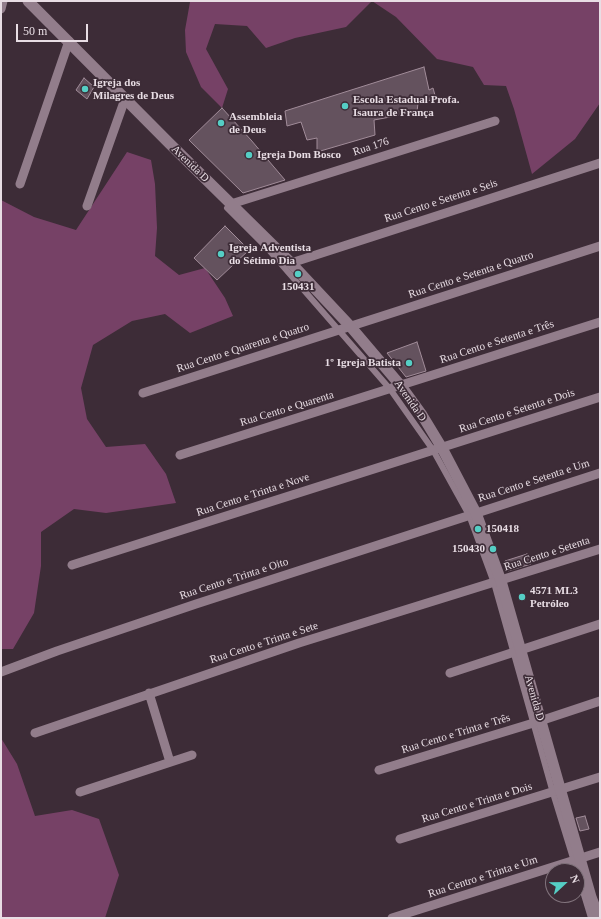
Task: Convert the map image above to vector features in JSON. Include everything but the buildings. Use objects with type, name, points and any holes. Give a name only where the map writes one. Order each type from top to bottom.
[{"type":"street","points":[[1,9],[3,1]]},
{"type":"street","name":"Avenida D","points":[[28,1],[69,41],[229,206],[339,329],[390,389],[437,449]]},
{"type":"street","points":[[20,184],[69,41]]},
{"type":"street","points":[[87,206],[125,99]]},
{"type":"street","name":"Rua 176","points":[[229,206],[495,120]]},
{"type":"street","name":"Rua Cento e Setenta e Seis","points":[[290,263],[600,164]]},
{"type":"street","name":"Avenida D","points":[[229,206],[290,263],[350,326],[401,386],[422,415],[437,449],[473,514],[497,582],[577,860],[599,918]]},
{"type":"street","name":"Rua Cento e Setenta e Quatro","points":[[350,326],[600,246]]},
{"type":"street","name":"Rua Cento e Setenta e Três","points":[[401,386],[600,322]]},
{"type":"street","name":"Rua Cento e Quarenta e Quatro","points":[[143,393],[350,326]]},
{"type":"street","name":"Rua Cento e Quarenta","points":[[180,455],[401,386]]},
{"type":"street","name":"Rua Cento e Setenta e Dois","points":[[437,449],[600,398]]},
{"type":"street","name":"Rua Cento e Trinta e Nove","points":[[72,565],[437,449]]},
{"type":"street","name":"Rua Cento e Setenta e Um","points":[[473,514],[600,473]]},
{"type":"street","name":"Rua Cento e Trinta e Oito","points":[[1,672],[57,651],[152,619],[473,514]]},
{"type":"street","name":"Rua Cento e Setenta","points":[[497,582],[600,549]]},
{"type":"street","name":"Rua Cento e Trinta e Sete","points":[[35,733],[299,643],[497,582]]},
{"type":"street","points":[[450,673],[600,624]]},
{"type":"street","points":[[149,693],[170,762]]},
{"type":"street","name":"Rua Cento e Trinta e Três","points":[[379,770],[537,722],[600,701]]},
{"type":"street","points":[[80,792],[192,755]]},
{"type":"street","name":"Rua Cento e Trinta e Dois","points":[[400,839],[600,777]]},
{"type":"street","name":"Rua Centro e Trinta e Um","points":[[392,918],[600,852]]},
{"type":"street","name":"Avenida D","points":[[585,898],[591,918]]},
{"type":"shaded area","points":[[191,1],[372,1],[346,27],[295,38],[266,48],[247,26],[215,24],[206,49],[228,89],[222,108],[201,87],[186,52],[185,30]]},
{"type":"shaded area","points":[[372,1],[600,1],[600,103],[575,139],[532,174],[506,86],[484,85],[473,67],[437,59],[396,17]]},
{"type":"shaded area","points":[[127,152],[151,160],[155,184],[157,228],[155,256],[179,275],[205,268],[225,298],[233,316],[190,333],[165,314],[132,321],[93,345],[81,388],[87,419],[106,447],[145,444],[166,474],[176,503],[106,513],[74,509],[41,532],[41,566],[34,613],[13,649],[1,649],[1,200],[34,217],[76,230]]},
{"type":"shaded area","points":[[1,738],[17,764],[35,816],[72,810],[99,819],[119,875],[105,918],[1,918]]},
{"type":"place","name":"Igreja dos Milagres de Deus","points":[[85,89]]},
{"type":"place","name":"Escola Estadual Profa. Isaura de França","points":[[345,106]]},
{"type":"place","name":"Assembleia de Deus","points":[[221,123]]},
{"type":"place","name":"Igreja Dom Bosco","points":[[249,155]]},
{"type":"place","name":"Igreja Adventista do Sétimo Dia","points":[[221,254]]},
{"type":"place","name":"150431","points":[[298,274]]},
{"type":"place","name":"1º Igreja Batista","points":[[409,363]]},
{"type":"place","name":"150418","points":[[478,529]]},
{"type":"place","name":"150430","points":[[493,549]]},
{"type":"place","name":"4571 ML3 Petróleo","points":[[522,597]]}]
